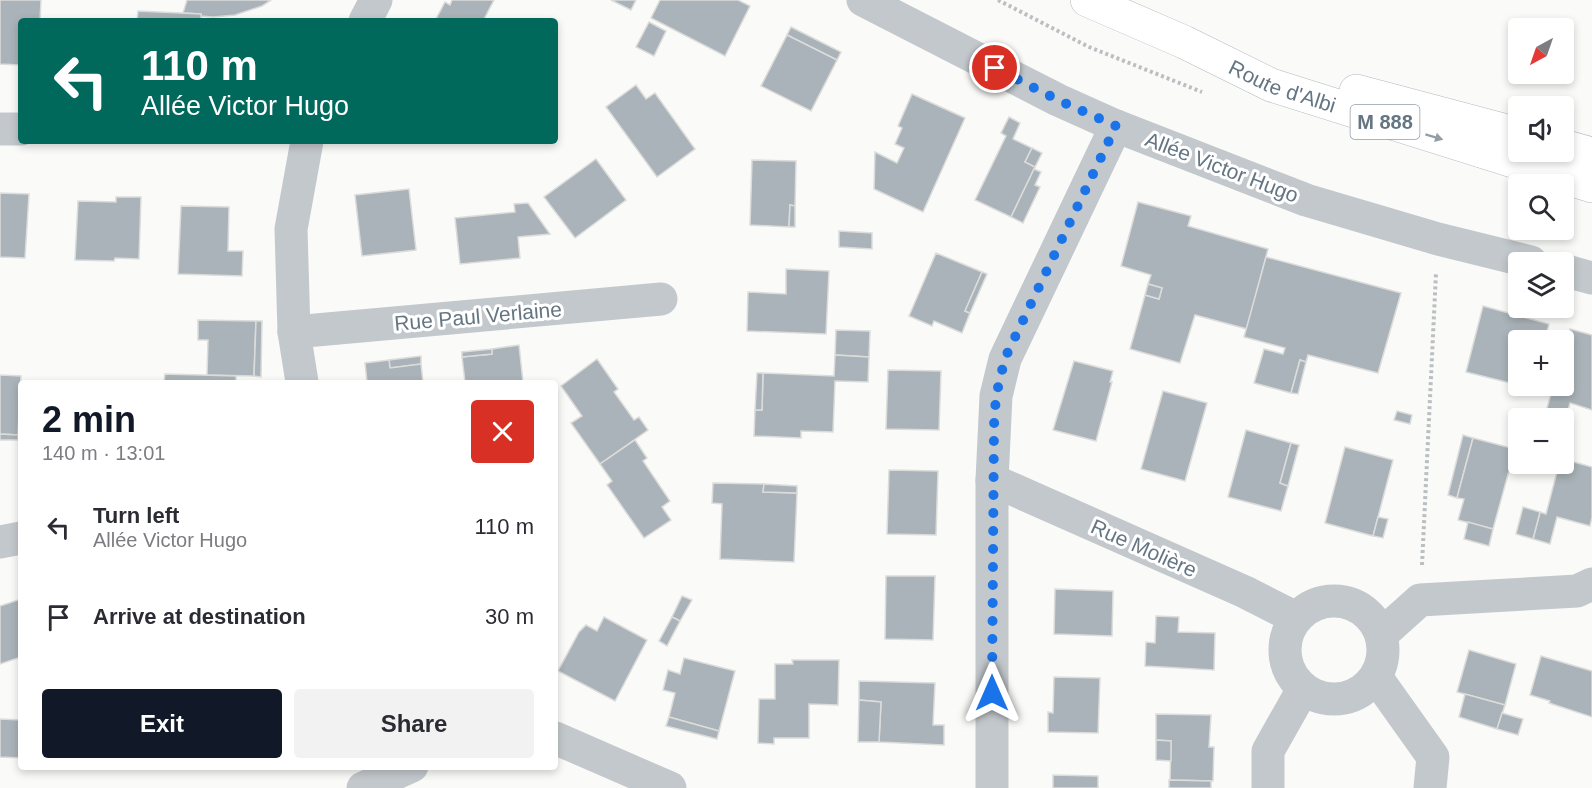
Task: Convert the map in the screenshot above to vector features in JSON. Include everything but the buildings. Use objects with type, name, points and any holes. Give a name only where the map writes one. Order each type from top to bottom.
[{"type":"main road","name":"Route d'Albi","points":[[1087,0],[1184,42],[1271,85],[1592,186]]},
{"type":"main road","name":"Route d'Albi","points":[[1184,42],[1365,94],[1508,131]]},
{"type":"main road","points":[[1574,149],[1592,154]]},
{"type":"street","points":[[367,18],[376,0]]},
{"type":"street","name":"Allée Victor Hugo","points":[[863,0],[1058,100],[1116,126],[1306,200],[1438,239],[1508,256]]},
{"type":"street","points":[[992,788],[992,480],[996,396],[1005,358],[1116,126]]},
{"type":"street","points":[[0,129],[18,129]]},
{"type":"street","points":[[300,144],[291,229],[294,332],[302,380]]},
{"type":"street","name":"Rue Paul Verlaine","points":[[294,332],[661,299]]},
{"type":"street","name":"Rue Molière","points":[[992,480],[1245,592],[1296,618]]},
{"type":"street","points":[[0,542],[18,539]]},
{"type":"street","points":[[1382,635],[1420,600],[1577,591],[1592,584]]},
{"type":"street","points":[[1325,601],[1343,601],[1360,607],[1373,619],[1382,635],[1384,649],[1382,663],[1376,677],[1365,690],[1350,697],[1334,700],[1317,697],[1303,689],[1290,674],[1285,655],[1286,636],[1296,618],[1309,607],[1325,601]]},
{"type":"street","points":[[1376,677],[1432,757],[1430,788]]},
{"type":"street","points":[[1268,788],[1268,751],[1303,689]]},
{"type":"street","points":[[558,739],[670,788]]},
{"type":"street","points":[[363,788],[403,770]]},
{"type":"path","points":[[1420,600],[1438,239]]},
{"type":"route","points":[[992,693],[992,480],[996,396],[1005,358],[1116,126],[995,68]]}]
